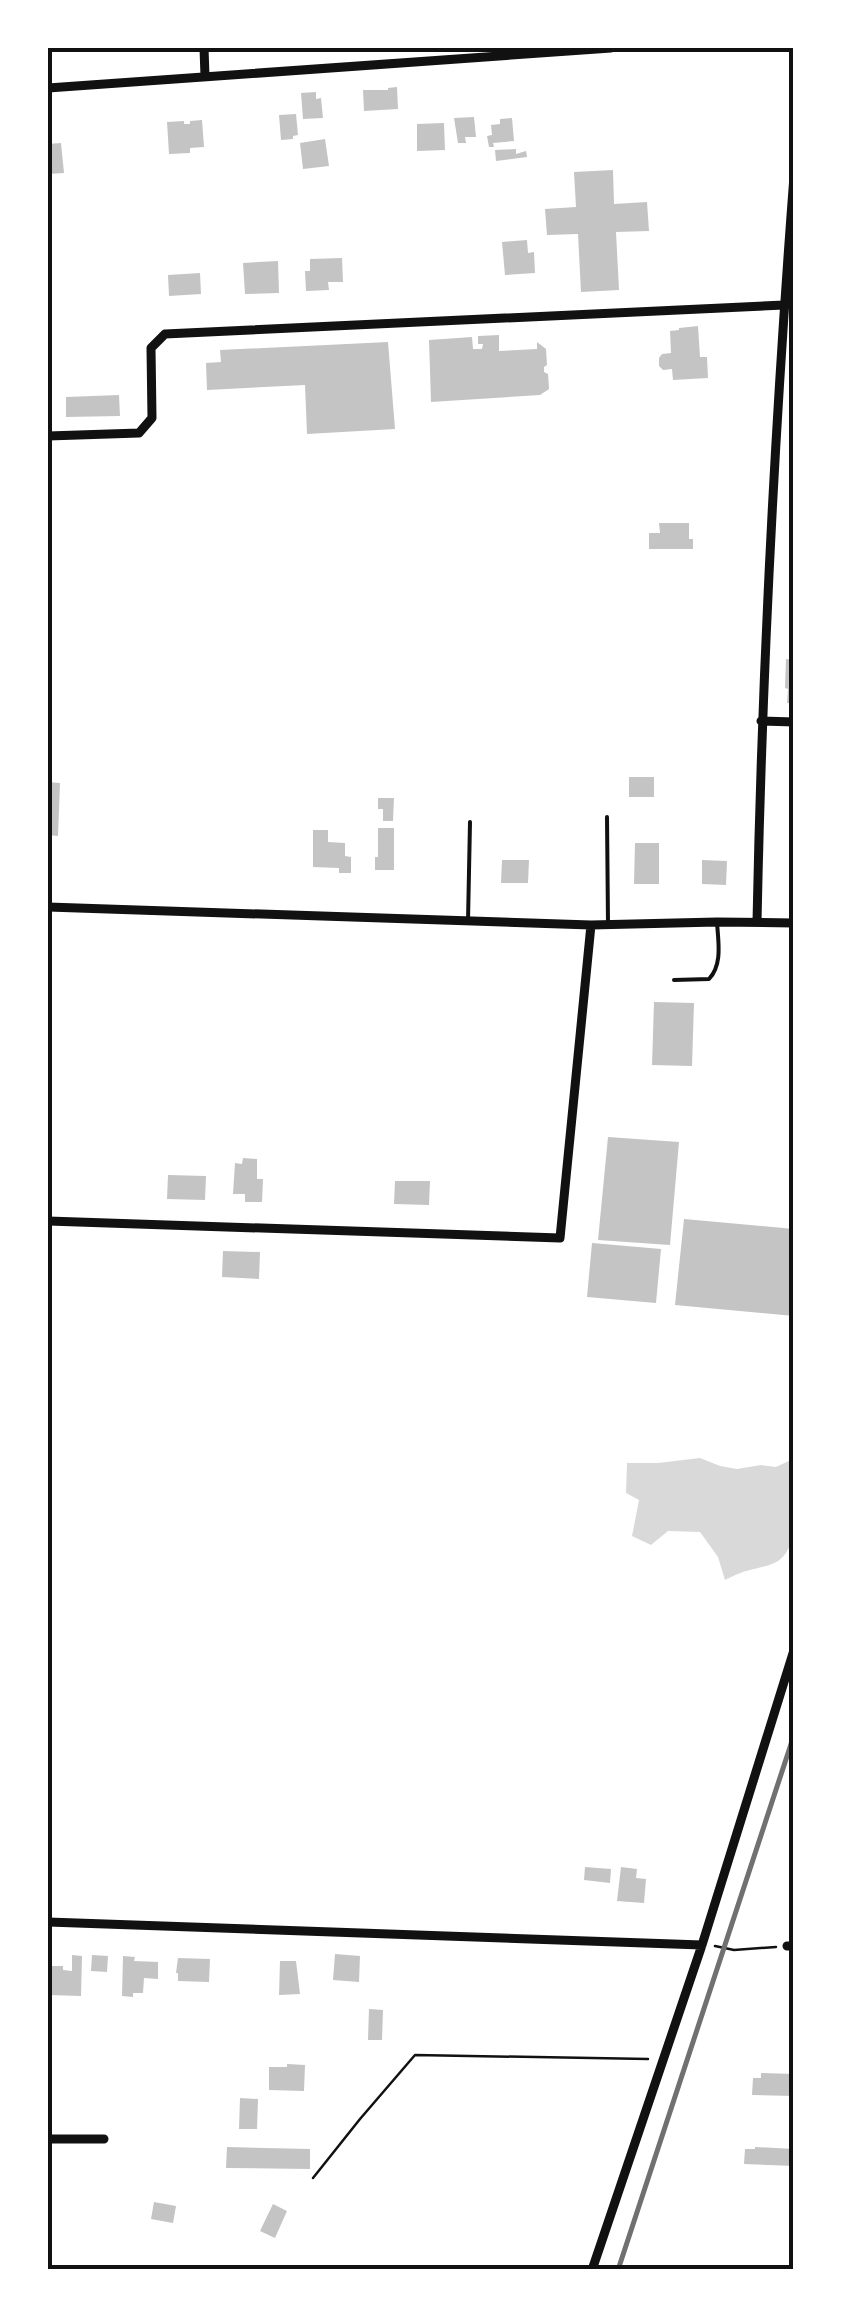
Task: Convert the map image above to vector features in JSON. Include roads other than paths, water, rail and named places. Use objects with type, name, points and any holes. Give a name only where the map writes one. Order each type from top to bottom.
[{"type":"street","points":[[204,48],[205,76]]},
{"type":"street","points":[[388,48],[389,63]]},
{"type":"street","points":[[48,88],[612,48]]},
{"type":"street","points":[[757,922],[761,721],[794,176]]},
{"type":"street","points":[[48,436],[139,433],[152,418],[151,348],[164,334],[784,306]]},
{"type":"street","points":[[761,721],[794,722]]},
{"type":"street","points":[[48,907],[591,925],[794,923]]},
{"type":"street","points":[[48,1221],[560,1238],[591,925]]},
{"type":"street","points":[[592,2270],[702,1945],[794,1650]]},
{"type":"street","points":[[48,1922],[702,1945]]},
{"type":"street","points":[[48,2139],[104,2139]]},
{"type":"lane","points":[[607,816],[608,924]]},
{"type":"lane","points":[[468,921],[470,822]]},
{"type":"lane","points":[[674,980],[709,979],[715,972],[719,958],[718,922]]},
{"type":"railway","points":[[618,2270],[794,1735]]}]
